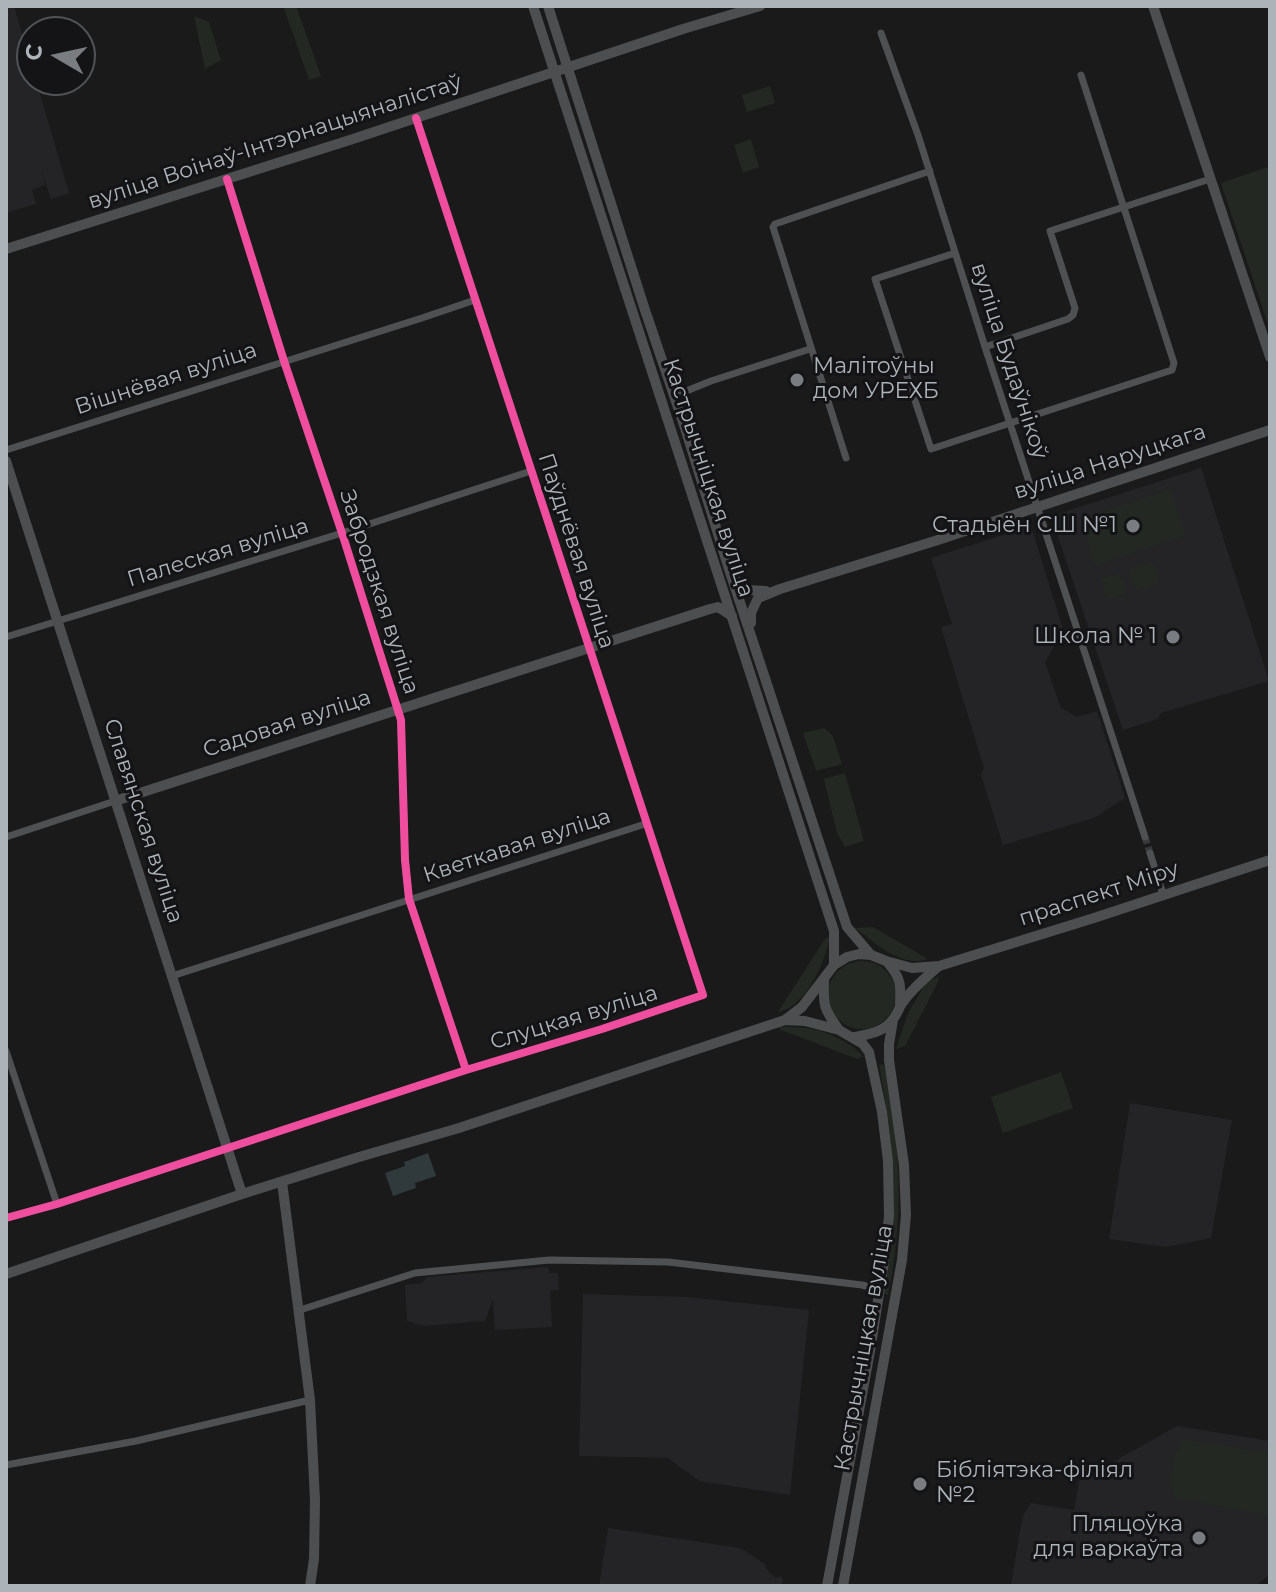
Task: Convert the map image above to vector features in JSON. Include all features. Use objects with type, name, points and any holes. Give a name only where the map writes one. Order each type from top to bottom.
[{"type":"main road","name":"Кастрычніцкая вуліца","points":[[533,6],[834,931],[834,965]]},
{"type":"main road","name":"Кастрычніцкая вуліца","points":[[548,6],[847,927],[871,955]]},
{"type":"main road","name":"вуліца Воінаў-Інтэрнацыяналістаў","points":[[6,249],[760,6]]},
{"type":"main road","points":[[1153,6],[1270,357]]},
{"type":"main road","name":"вуліца Наруцкага","points":[[780,589],[1270,430]]},
{"type":"main road","name":"Славянская вуліца","points":[[6,461],[242,1194]]},
{"type":"main road","points":[[729,569],[745,590],[780,589]]},
{"type":"main road","points":[[751,632],[751,613],[758,598],[780,589]]},
{"type":"main road","points":[[724,590],[718,607],[732,616]]},
{"type":"main road","name":"Садовая вуліца","points":[[115,801],[718,607]]},
{"type":"main road","name":"праспект Міру","points":[[939,966],[1270,860]]},
{"type":"main road","points":[[6,1274],[242,1194],[472,1123],[785,1020],[802,1007],[834,965],[847,957],[871,955],[912,968],[939,966]]},
{"type":"main road","points":[[886,961],[897,973],[901,985],[900,1005]]},
{"type":"main road","points":[[785,1020],[805,1021],[855,1037],[873,1034],[893,1020],[900,1005],[918,983],[939,966]]},
{"type":"main road","points":[[824,981],[826,1012],[839,1030]]},
{"type":"main road","name":"Кастрычніцкая вуліца","points":[[843,1586],[902,1260],[906,1215],[904,1165],[889,1060],[893,1020]]},
{"type":"main road","name":"Кастрычніцкая вуліца","points":[[827,1586],[889,1216],[888,1161],[882,1112],[869,1052],[855,1037]]},
{"type":"main road","points":[[282,1182],[310,1400],[315,1500],[314,1559],[310,1586]]},
{"type":"street","name":"вуліца Будаўнікоў","points":[[881,33],[930,171],[1145,837]]},
{"type":"street","points":[[955,253],[875,279],[931,449],[1174,368],[1081,75]]},
{"type":"street","name":"Паўднёвая вуліца","points":[[416,118],[703,995]]},
{"type":"street","points":[[846,458],[773,227],[930,171]]},
{"type":"street","name":"Забродзкая вуліца","points":[[227,179],[401,720],[409,899],[466,1070]]},
{"type":"street","points":[[985,347],[1073,315],[1075,308],[1050,231],[1210,179]]},
{"type":"street","name":"Вішнёвая вуліца","points":[[6,450],[475,300]]},
{"type":"street","points":[[674,396],[810,349]]},
{"type":"street","name":"Палеская вуліца","points":[[6,637],[531,471]]},
{"type":"street","name":"Садовая вуліца","points":[[6,837],[115,801]]},
{"type":"street","name":"Кветкавая вуліца","points":[[172,976],[645,824]]},
{"type":"street","points":[[1150,853],[1163,894]]},
{"type":"street","name":"Слуцкая вуліца","points":[[6,1218],[703,995]]},
{"type":"street","points":[[6,1051],[53,1205]]},
{"type":"street","name":"Кастрычніцкая вуліца","points":[[300,1310],[415,1273],[549,1260],[668,1262],[879,1289]]},
{"type":"street","points":[[6,1465],[136,1441],[310,1400]]},
{"type":"shaded area","points":[[6,6],[14,6],[17,16],[16,96],[41,96],[69,193],[51,199],[41,170],[45,185],[32,190],[36,204],[6,213]]},
{"type":"shaded area","points":[[283,6],[296,6],[321,76],[309,80]]},
{"type":"shaded area","points":[[194,16],[209,22],[221,60],[205,69]]},
{"type":"shaded area","points":[[770,86],[775,103],[747,112],[742,95]]},
{"type":"shaded area","points":[[751,139],[759,167],[743,173],[734,145]]},
{"type":"shaded area","points":[[1270,166],[1270,330],[1221,183]]},
{"type":"shaded area","name":"Школа № 1","points":[[1201,468],[1269,681],[1161,713],[1158,719],[1123,730],[1051,516]]},
{"type":"shaded area","name":"Стадыён СШ №1","points":[[1171,490],[1185,535],[1095,565],[1082,518]]},
{"type":"shaded area","points":[[1031,526],[1066,639],[1056,643],[1045,662],[1061,708],[1077,717],[1097,711],[1125,798],[1094,818],[1003,845],[981,775],[984,768],[941,627],[952,624],[931,558]]},
{"type":"shaded area","points":[[1153,562],[1159,583],[1136,590],[1129,569]]},
{"type":"shaded area","points":[[1120,573],[1126,593],[1107,599],[1101,578]]},
{"type":"shaded area","points":[[824,728],[833,736],[842,764],[816,771],[803,733]]},
{"type":"shaded area","points":[[845,773],[864,841],[845,847],[837,833],[824,779]]},
{"type":"shaded area","points":[[873,927],[928,959],[918,961],[898,957],[855,928]]},
{"type":"shaded area","points":[[830,936],[813,982],[797,1002],[778,1012],[825,939]]},
{"type":"shaded area","points":[[862,961],[886,971],[896,995],[886,1019],[862,1029],[838,1019],[828,995],[838,971]]},
{"type":"shaded area","points":[[938,977],[905,1046],[896,1049],[908,1013],[927,981]]},
{"type":"shaded area","points":[[779,1027],[818,1030],[847,1043],[863,1057],[857,1059]]},
{"type":"shaded area","points":[[884,1064],[895,1129],[898,1177],[897,1237],[888,1295],[884,1294],[892,1169],[879,1065]]},
{"type":"shaded area","points":[[1061,1072],[1073,1108],[1003,1133],[991,1097]]},
{"type":"shaded area","points":[[1130,1103],[1232,1120],[1211,1238],[1166,1247],[1109,1239]]},
{"type":"shaded area","points":[[428,1153],[436,1176],[415,1183],[416,1188],[393,1196],[385,1173]]},
{"type":"shaded area","points":[[548,1267],[549,1273],[558,1273],[559,1290],[550,1291],[552,1327],[495,1330],[493,1299],[485,1321],[424,1326],[407,1321],[405,1285],[422,1283],[427,1277]]},
{"type":"shaded area","points":[[583,1294],[687,1297],[809,1310],[790,1495],[699,1481],[668,1458],[579,1456]]},
{"type":"shaded area","points":[[1177,1426],[1270,1441],[1270,1574],[1256,1586],[1011,1586],[1021,1524],[1031,1503],[1074,1510],[1079,1481]]},
{"type":"shaded area","points":[[1184,1439],[1270,1453],[1270,1515],[1175,1498],[1173,1468]]},
{"type":"shaded area","points":[[608,1528],[740,1548],[765,1564],[776,1578],[780,1576],[783,1579],[781,1586],[599,1586]]},
{"type":"tunnel","points":[[1145,837],[1150,853]]},
{"type":"cycle path","points":[[6,1218],[703,995],[416,118]]},
{"type":"cycle path","points":[[227,179],[401,720],[409,899],[466,1070]]},
{"type":"place","name":"Малітоўны дом УРЕХБ","points":[[797,380]]},
{"type":"place","name":"Стадыён СШ №1","points":[[1133,526]]},
{"type":"place","name":"Школа № 1","points":[[1173,637]]},
{"type":"place","name":"Бібліятэка-філіял №2","points":[[920,1484]]},
{"type":"place","name":"Пляцоўка для варкаўта","points":[[1199,1538]]}]
